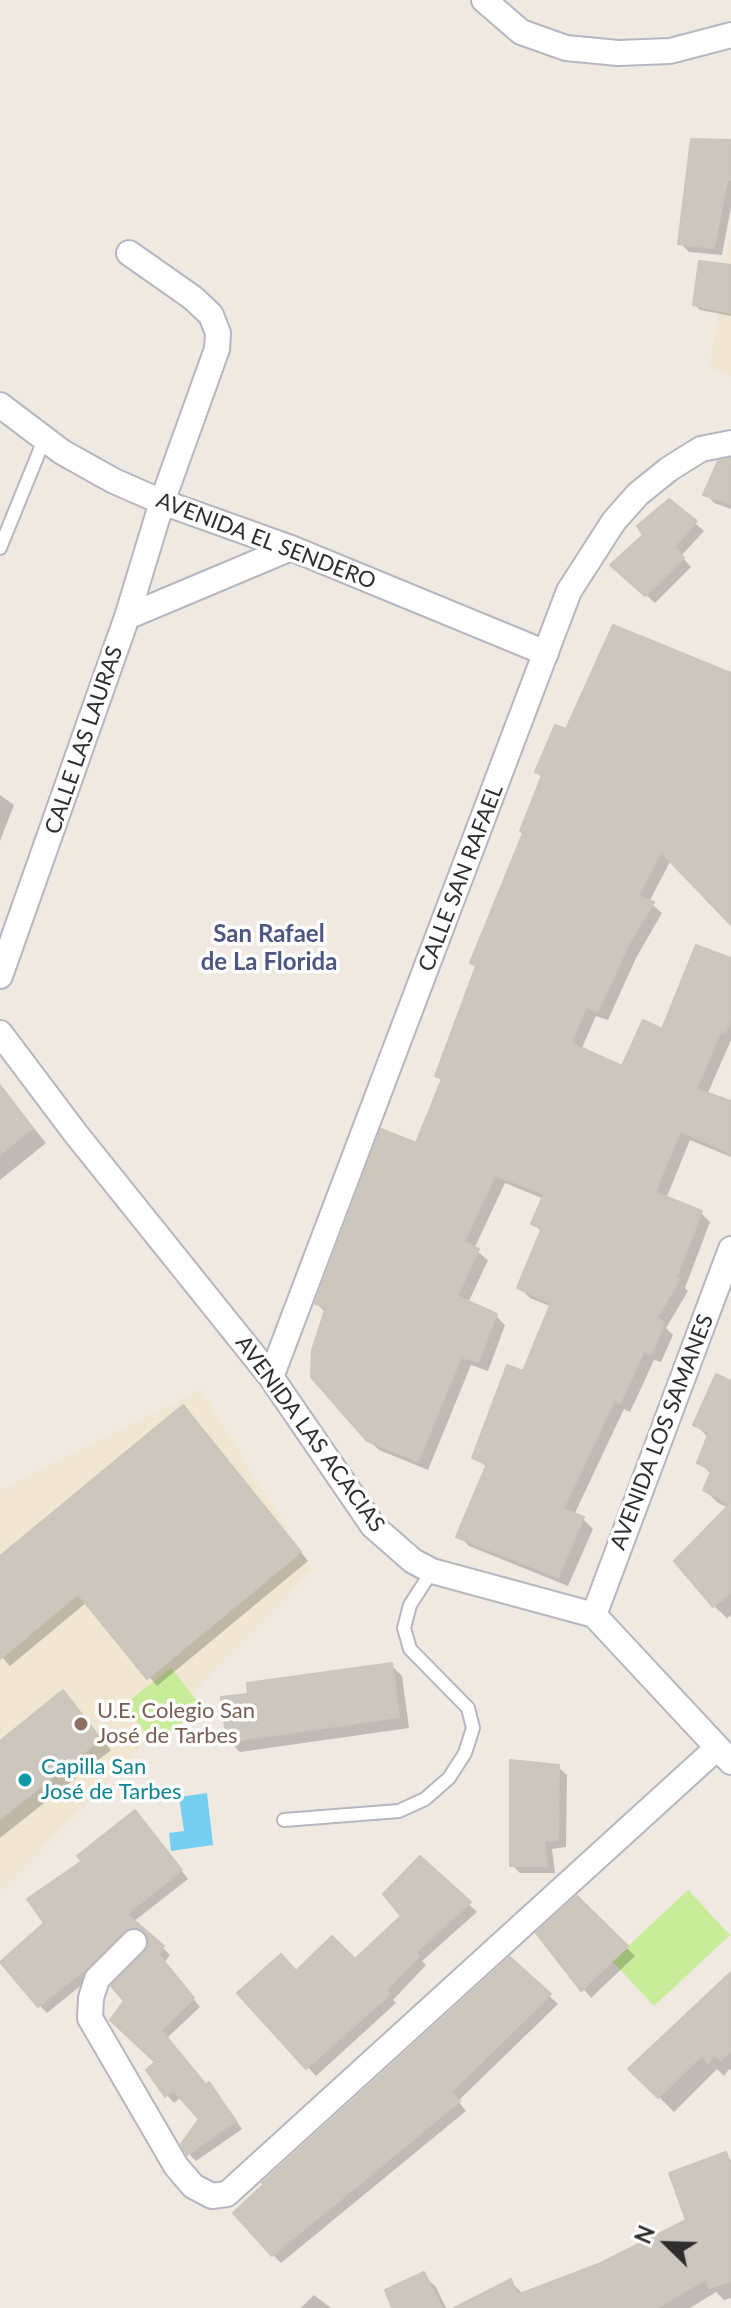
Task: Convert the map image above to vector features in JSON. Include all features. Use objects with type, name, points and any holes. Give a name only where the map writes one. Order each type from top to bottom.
[{"type":"street","points":[[484,0],[521,32],[566,48],[618,53],[670,51],[731,35]]},
{"type":"street","name":"CALLE LAS LAURAS","points":[[0,976],[127,617],[162,502],[217,349],[218,333],[211,315],[193,298],[129,253]]},
{"type":"street","name":"AVENIDA EL SENDERO","points":[[0,405],[44,440],[114,481],[162,502],[291,548],[546,653]]},
{"type":"street","name":"CALLE SAN RAFAEL","points":[[271,1377],[569,591],[614,521],[630,503],[669,469],[701,449],[731,443]]},
{"type":"street","points":[[127,617],[291,548]]},
{"type":"street","name":"AVENIDA LAS ACACIAS","points":[[0,1033],[76,1134],[271,1377],[373,1526],[413,1561],[432,1571],[594,1615]]},
{"type":"street","name":"AVENIDA LOS SAMANES","points":[[594,1615],[731,1249]]},
{"type":"street","points":[[134,1942],[97,1979],[91,1998],[90,2018],[176,2166],[193,2186],[212,2196],[227,2194],[724,1755],[594,1615]]},
{"type":"lane","points":[[0,548],[44,440]]},
{"type":"lane","points":[[284,1820],[399,1811],[425,1799],[449,1778],[465,1753],[473,1728],[468,1708],[410,1649],[404,1628],[410,1605],[432,1571]]},
{"type":"shaded area","points":[[731,233],[731,377],[710,368]]},
{"type":"shaded area","name":"U.E. Colegio San José de Tarbes","points":[[201,1390],[312,1570],[0,1892],[0,1491]]},
{"type":"green space","points":[[171,1668],[202,1707],[155,1744],[124,1705]]},
{"type":"green space","points":[[688,1890],[730,1935],[654,2006],[612,1961]]},
{"type":"water","points":[[207,1793],[213,1845],[171,1851],[169,1833],[184,1831],[179,1797]]},
{"type":"building","points":[[691,139],[731,140],[731,180],[727,180],[714,248],[678,244]]},
{"type":"building","points":[[699,261],[731,265],[731,313],[693,305]]},
{"type":"building","points":[[731,458],[731,504],[703,495],[718,461]]},
{"type":"building","points":[[669,499],[697,521],[674,547],[684,558],[645,596],[610,565],[643,535],[637,526]]},
{"type":"building","points":[[613,625],[731,673],[731,925],[661,852],[638,896],[654,902],[627,947],[598,1012],[586,1007],[571,1043],[622,1066],[643,1020],[662,1029],[696,945],[731,958],[731,1019],[725,1033],[721,1031],[696,1089],[731,1101],[731,1153],[680,1131],[655,1192],[702,1211],[676,1278],[680,1279],[657,1318],[664,1323],[651,1354],[644,1351],[620,1403],[614,1401],[563,1509],[584,1517],[558,1577],[456,1537],[487,1464],[472,1458],[507,1365],[523,1371],[551,1303],[517,1288],[542,1228],[531,1224],[544,1194],[495,1175],[464,1242],[479,1249],[457,1296],[497,1314],[478,1362],[461,1357],[418,1461],[367,1441],[311,1377],[312,1350],[326,1307],[315,1304],[381,1129],[416,1143],[442,1079],[435,1076],[476,966],[470,963],[523,833],[520,831],[542,775],[535,772],[555,725],[566,729]]},
{"type":"building","points":[[0,1085],[33,1128],[0,1154]]},
{"type":"building","points":[[716,1374],[731,1381],[731,1592],[713,1607],[674,1561],[730,1504],[703,1490],[712,1470],[697,1463],[709,1432],[693,1425]]},
{"type":"building","points":[[183,1405],[301,1552],[147,1679],[78,1594],[0,1659],[0,1556]]},
{"type":"building","points":[[392,1663],[399,1717],[227,1742],[221,1697],[248,1694],[247,1683]]},
{"type":"building","name":"Capilla San José de Tarbes","points":[[63,1690],[101,1739],[0,1819],[0,1741]]},
{"type":"building","points":[[510,1760],[559,1765],[558,1840],[544,1841],[547,1866],[510,1866]]},
{"type":"building","points":[[135,1810],[182,1870],[127,1914],[164,1946],[158,1954],[194,1998],[161,2030],[206,2085],[209,2082],[236,2121],[187,2155],[181,2144],[199,2119],[173,2090],[165,2097],[146,2070],[155,2062],[110,2020],[124,2001],[111,1986],[145,1952],[149,1945],[145,1932],[137,1927],[124,1931],[88,1967],[38,2007],[0,1962],[44,1923],[27,1899],[82,1861],[77,1856]]},
{"type":"building","points":[[420,1856],[471,1902],[416,1952],[419,1956],[386,1990],[390,1994],[306,2069],[237,1993],[281,1954],[296,1971],[332,1936],[355,1959],[401,1916],[383,1894]]},
{"type":"building","points":[[577,1896],[628,1946],[581,1991],[536,1933]]},
{"type":"building","points":[[510,1957],[551,1994],[451,2092],[460,2101],[272,2256],[233,2213]]},
{"type":"building","points":[[731,1972],[731,2051],[721,2060],[714,2055],[708,2063],[702,2055],[658,2098],[628,2069]]},
{"type":"building","points":[[726,2152],[731,2166],[731,2281],[710,2288],[706,2279],[657,2308],[454,2308],[511,2279],[517,2295],[601,2263],[686,2220],[669,2173]]},
{"type":"building","points":[[424,2272],[442,2308],[392,2308],[385,2290]]},
{"type":"place","name":"U.E. Colegio San José de Tarbes","points":[[81,1724]]},
{"type":"place","name":"Capilla San José de Tarbes","points":[[25,1780]]},
{"type":"district","name":"San Rafael de La Florida","points":[[269,948]]}]
